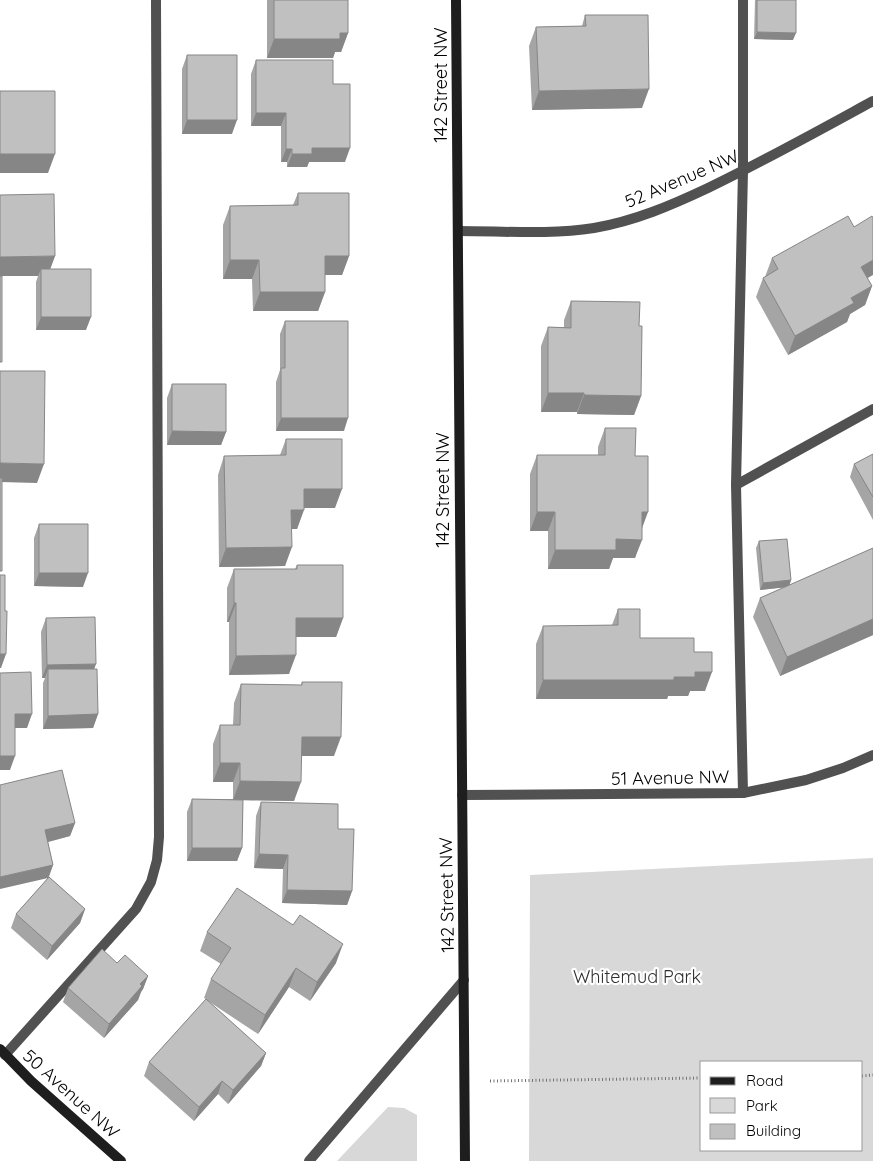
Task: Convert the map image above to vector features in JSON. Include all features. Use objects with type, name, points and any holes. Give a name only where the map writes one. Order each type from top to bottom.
[{"type":"street","points":[[2,1052],[136,909],[151,882],[157,860],[159,838],[156,0]]},
{"type":"street","name":"142 Street NW","points":[[456,0],[465,1161]]},
{"type":"street","points":[[743,0],[743,171],[736,485],[743,794]]},
{"type":"street","name":"52 Avenue NW","points":[[458,231],[560,231],[626,221],[659,210],[743,171],[873,101]]},
{"type":"street","points":[[736,485],[873,410]]},
{"type":"street","name":"51 Avenue NW","points":[[462,796],[743,794],[806,780],[843,768],[873,755]]},
{"type":"street","points":[[309,1161],[464,980]]},
{"type":"street","name":"50 Avenue NW","points":[[2,1052],[30,1081],[121,1161]]},
{"type":"path","points":[[465,1082],[700,1078]]},
{"type":"green space","name":"Whitemud Park","points":[[873,858],[873,1161],[529,1161],[530,875]]},
{"type":"green space","points":[[388,1107],[404,1108],[417,1115],[417,1161],[337,1161]]},
{"type":"building","points":[[274,0],[348,0],[348,33],[340,33],[340,39],[274,39]]},
{"type":"building","points":[[757,0],[796,0],[796,33],[757,32]]},
{"type":"building","points":[[585,15],[648,15],[649,89],[539,91],[536,27],[586,26]]},
{"type":"building","points":[[187,55],[237,55],[237,120],[187,120]]},
{"type":"building","points":[[256,60],[333,60],[333,84],[350,84],[350,148],[312,148],[312,154],[292,154],[292,149],[286,149],[286,113],[256,113]]},
{"type":"building","points":[[0,91],[55,91],[55,154],[0,154]]},
{"type":"building","points":[[298,193],[349,193],[349,256],[325,256],[325,292],[260,292],[259,260],[230,260],[230,206],[298,205]]},
{"type":"building","points":[[54,194],[55,256],[0,257],[0,195]]},
{"type":"building","points":[[848,216],[854,227],[872,216],[873,218],[873,260],[861,267],[872,286],[851,298],[854,303],[795,336],[763,278],[778,269],[772,258]]},
{"type":"building","points":[[41,269],[91,269],[91,317],[41,317]]},
{"type":"building","points":[[0,276],[2,276],[2,362],[0,362]]},
{"type":"building","points":[[571,301],[640,302],[639,326],[642,326],[641,396],[548,393],[548,327],[571,328]]},
{"type":"building","points":[[285,321],[348,321],[348,418],[281,418],[281,368],[285,368]]},
{"type":"building","points":[[0,371],[45,371],[44,464],[0,463]]},
{"type":"building","points":[[172,384],[226,384],[226,432],[172,431]]},
{"type":"building","points":[[605,428],[636,428],[635,456],[648,456],[648,512],[642,512],[642,540],[616,539],[616,550],[555,550],[555,512],[537,512],[537,455],[605,455]]},
{"type":"building","points":[[286,439],[342,439],[342,489],[304,489],[304,510],[291,510],[292,547],[226,548],[224,456],[286,455]]},
{"type":"building","points":[[873,454],[873,497],[854,464]]},
{"type":"building","points":[[0,478],[2,478],[2,571],[0,571]]},
{"type":"building","points":[[39,524],[88,524],[88,573],[39,573]]},
{"type":"building","points":[[787,539],[791,580],[763,583],[759,541]]},
{"type":"building","points":[[873,548],[873,619],[787,657],[760,598]]},
{"type":"building","points":[[297,565],[343,565],[343,618],[296,618],[296,655],[236,656],[234,569],[297,569]]},
{"type":"building","points":[[0,575],[5,575],[5,611],[7,611],[6,654],[0,654]]},
{"type":"building","points":[[618,609],[640,609],[640,638],[694,638],[694,652],[712,652],[712,672],[695,672],[695,677],[674,677],[674,680],[543,680],[543,626],[618,625]]},
{"type":"building","points":[[95,617],[96,664],[47,665],[46,618]]},
{"type":"building","points":[[48,669],[97,669],[98,714],[48,716]]},
{"type":"building","points":[[31,672],[32,714],[15,714],[15,756],[0,756],[0,673]]},
{"type":"building","points":[[302,682],[342,682],[341,737],[302,737],[301,782],[240,781],[240,763],[220,763],[220,725],[240,725],[241,684],[302,685]]},
{"type":"building","points":[[62,770],[75,823],[45,830],[53,865],[0,877],[0,785]]},
{"type":"building","points":[[192,799],[243,800],[242,848],[192,848]]},
{"type":"building","points":[[261,802],[338,804],[338,829],[354,829],[352,891],[287,890],[288,855],[259,854]]},
{"type":"building","points":[[49,877],[85,909],[52,946],[16,914]]},
{"type":"building","points":[[237,888],[293,925],[300,915],[343,944],[317,982],[296,968],[265,1015],[211,979],[231,948],[207,932]]},
{"type":"building","points":[[102,949],[117,963],[125,955],[148,976],[140,984],[142,986],[109,1024],[68,988]]},
{"type":"building","points":[[206,999],[266,1053],[233,1090],[222,1081],[199,1107],[149,1062]]}]
